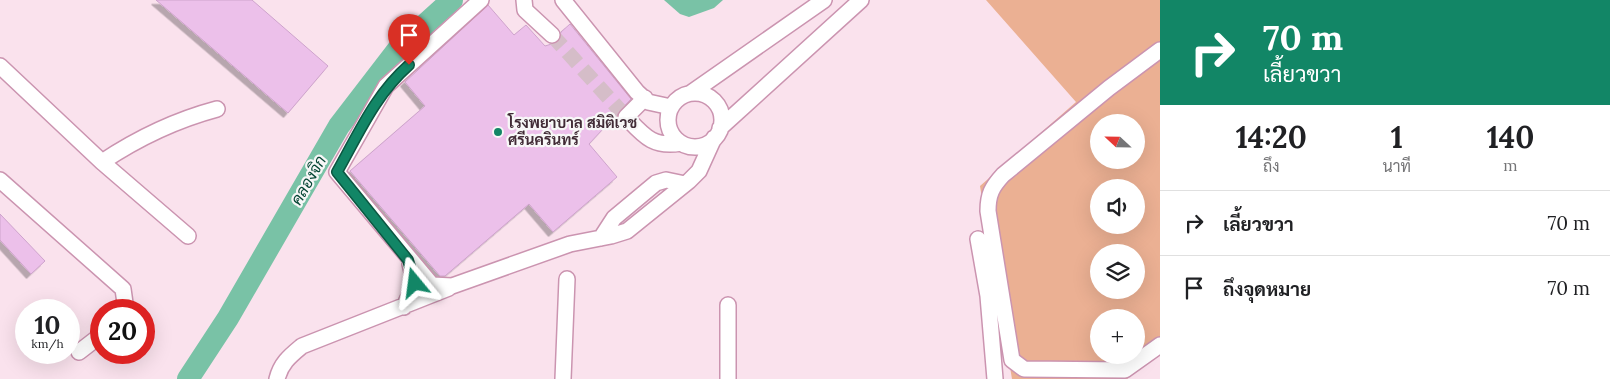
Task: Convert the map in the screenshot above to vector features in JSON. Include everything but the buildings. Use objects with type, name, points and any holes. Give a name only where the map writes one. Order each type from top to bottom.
[{"type":"street","points":[[452,286],[432,285],[408,260],[337,172],[386,86],[481,0]]},
{"type":"street","points":[[524,0],[525,10],[552,35]]},
{"type":"street","points":[[563,0],[645,98],[658,106],[671,107]]},
{"type":"street","points":[[681,143],[670,131],[668,123],[671,107],[676,100],[691,93],[824,0]]},
{"type":"street","points":[[645,98],[626,117],[650,140],[666,146],[681,143],[699,146],[717,133],[860,0]]},
{"type":"street","points":[[1160,50],[1109,88],[1003,175],[991,188],[988,197],[988,211],[1012,360],[1024,369],[1125,370],[1160,345]]},
{"type":"street","points":[[0,66],[102,162],[188,236]]},
{"type":"street","points":[[277,379],[280,369],[289,356],[302,346],[404,307],[452,286],[570,244],[627,231],[685,184],[698,171],[717,133],[720,110],[715,102],[708,96],[691,93]]},
{"type":"street","points":[[102,162],[139,138],[193,115],[217,108]]},
{"type":"street","points":[[0,180],[122,289],[124,299]]},
{"type":"street","points":[[978,239],[988,296],[995,379]]},
{"type":"street","points":[[404,307],[415,283],[408,260]]},
{"type":"street","points":[[563,379],[566,280]]},
{"type":"street","points":[[728,305],[728,379]]},
{"type":"street","points":[[80,351],[90,344]]},
{"type":"shaded area","points":[[664,0],[723,0],[714,8],[689,17],[680,14]]},
{"type":"shaded area","points":[[986,0],[1160,0],[1160,349],[1145,363],[1145,309],[1090,309],[1090,364],[1144,364],[1127,379],[1012,379],[980,186],[1076,102]]},
{"type":"waterway","name":"คลองจิก","points":[[188,379],[228,318],[339,126],[399,48],[452,0]]},
{"type":"tunnel","points":[[552,35],[626,117]]},
{"type":"place","name":"โรงพยาบาล สมิติเวช ศรีนครินทร์","points":[[498,132]]},
{"type":"route","points":[[409,65],[386,86],[337,172],[408,260],[415,283]]}]
